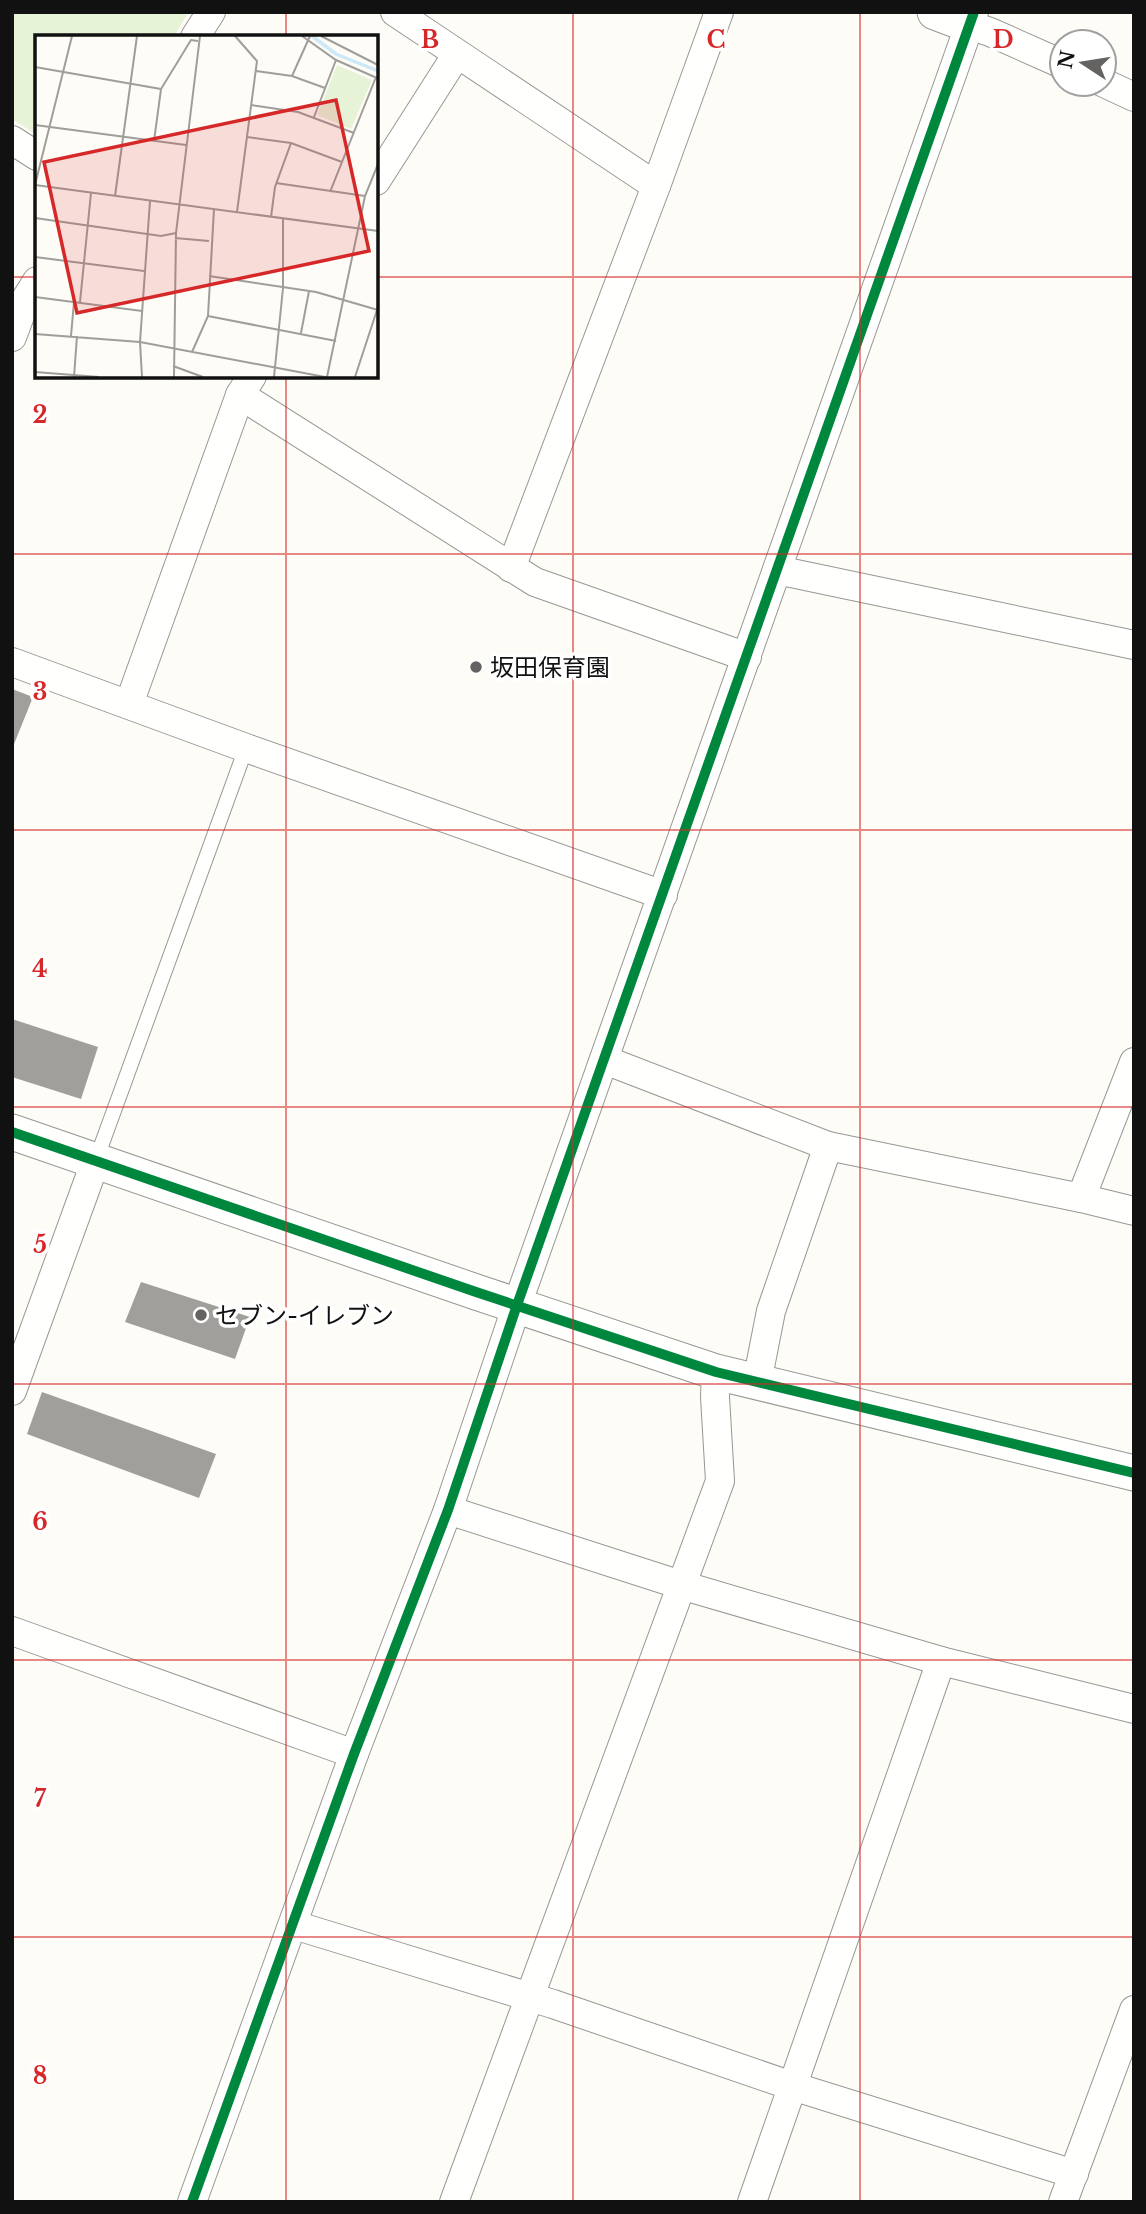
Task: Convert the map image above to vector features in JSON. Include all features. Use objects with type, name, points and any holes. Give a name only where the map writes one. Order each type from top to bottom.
[{"type":"street","points":[[196,35],[211,12]]},
{"type":"street","points":[[395,12],[656,186]]},
{"type":"street","points":[[510,568],[656,186],[719,12]]},
{"type":"street","points":[[935,12],[972,19],[990,32],[1048,58]]},
{"type":"street","points":[[192,2202],[354,1754],[448,1510],[517,1306],[972,19]]},
{"type":"street","points":[[378,178],[457,54]]},
{"type":"street","points":[[1118,90],[1134,97]]},
{"type":"street","points":[[12,140],[35,155]]},
{"type":"street","points":[[12,337],[27,297],[35,284]]},
{"type":"street","points":[[128,704],[246,385],[510,568],[535,582],[747,657]]},
{"type":"street","points":[[777,570],[1134,645]]},
{"type":"street","points":[[12,662],[246,748],[663,895]]},
{"type":"street","points":[[605,1059],[828,1146],[1134,1211]]},
{"type":"street","points":[[1082,1198],[1134,1062]]},
{"type":"street","points":[[12,1132],[716,1372],[1134,1473]]},
{"type":"street","points":[[757,1382],[771,1311],[828,1146]]},
{"type":"street","points":[[13,1388],[96,1160]]},
{"type":"street","points":[[454,2202],[720,1481],[716,1372]]},
{"type":"street","points":[[448,1510],[681,1585],[941,1661],[1134,1709]]},
{"type":"street","points":[[12,1630],[354,1754]]},
{"type":"street","points":[[752,2202],[941,1661]]},
{"type":"street","points":[[294,1924],[528,1997],[792,2086],[1074,2174]]},
{"type":"street","points":[[1063,2202],[1134,2010]]},
{"type":"lane","points":[[96,1160],[246,748]]},
{"type":"green space","points":[[12,12],[189,12],[174,35],[35,35],[35,134],[12,119]]},
{"type":"building","points":[[12,689],[33,697],[12,749]]},
{"type":"building","points":[[12,1019],[98,1047],[81,1099],[12,1077]]},
{"type":"building","points":[[141,1282],[250,1317],[235,1359],[125,1322]]},
{"type":"building","points":[[42,1392],[216,1454],[199,1498],[27,1434]]},
{"type":"cycle path","points":[[192,2202],[354,1754],[448,1510],[517,1305],[974,12]]},
{"type":"cycle path","points":[[12,1132],[716,1372],[1134,1473]]},
{"type":"place","name":"坂田保育園","points":[[476,667]]},
{"type":"place","name":"セブン-イレブン","points":[[201,1315]]}]
